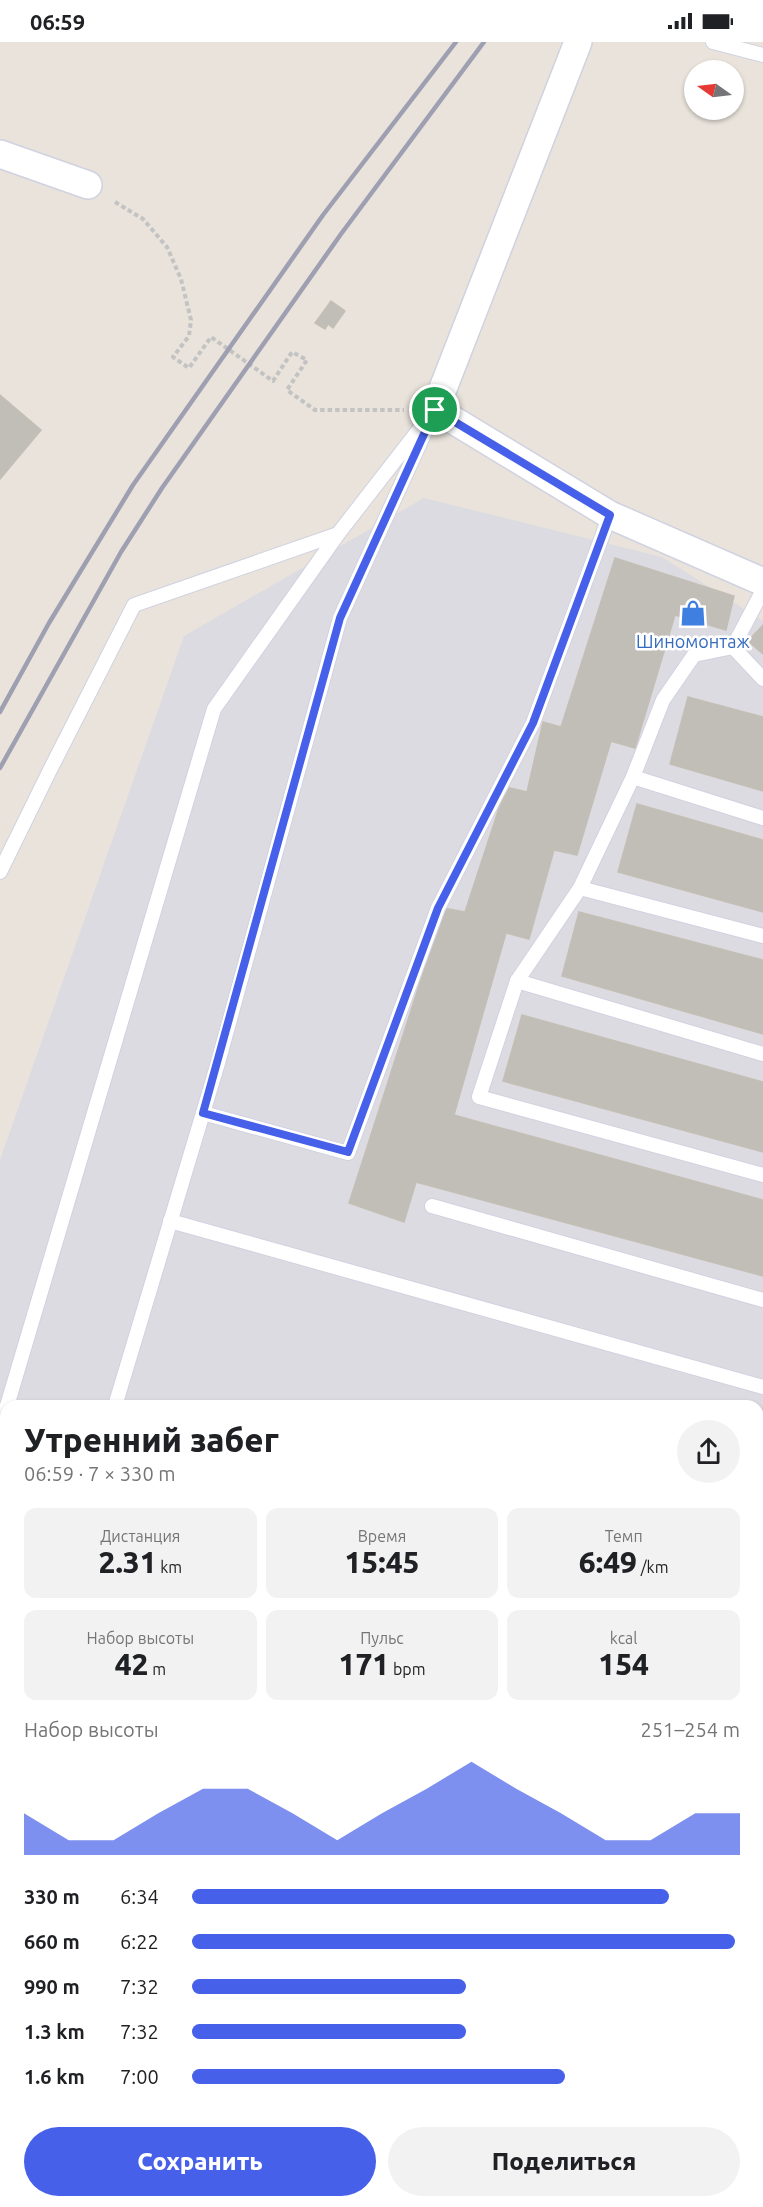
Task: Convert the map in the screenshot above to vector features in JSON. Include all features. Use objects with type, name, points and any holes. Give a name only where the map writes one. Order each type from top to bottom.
[{"type":"street","points":[[578,42],[435,410],[610,515],[763,582]]},
{"type":"street","points":[[0,154],[88,185]]},
{"type":"lane","points":[[713,42],[763,55]]},
{"type":"lane","points":[[8,1400],[214,710],[338,534],[435,410]]},
{"type":"lane","points":[[117,1400],[203,1113],[340,618],[435,410]]},
{"type":"lane","points":[[203,1113],[348,1152],[438,908],[533,723],[610,515]]},
{"type":"lane","points":[[0,872],[134,605],[338,534]]},
{"type":"lane","points":[[733,647],[763,590]]},
{"type":"lane","points":[[733,647],[763,679]]},
{"type":"lane","points":[[733,647],[694,655],[663,700],[633,777],[580,888],[516,981],[479,1097],[763,1175]]},
{"type":"lane","points":[[633,777],[763,818]]},
{"type":"lane","points":[[580,888],[763,936]]},
{"type":"lane","points":[[516,981],[763,1054]]},
{"type":"lane","points":[[432,1206],[763,1300]]},
{"type":"lane","points":[[170,1221],[763,1387]]},
{"type":"path","points":[[88,185],[143,219],[167,247],[181,279],[191,320],[189,336],[173,357],[189,368],[211,337],[273,381],[292,352],[307,360],[287,390],[315,410],[435,410]]},
{"type":"shaded area","points":[[424,498],[662,557],[763,621],[763,1400],[0,1400],[0,1160],[184,636]]},
{"type":"building","points":[[331,301],[345,311],[333,328],[328,324],[325,329],[315,323]]},
{"type":"building","points":[[0,395],[41,430],[0,479]]},
{"type":"building","points":[[615,558],[734,596],[726,630],[675,615],[635,748],[561,727]]},
{"type":"building","points":[[763,625],[763,654],[748,641]]},
{"type":"building","points":[[688,697],[763,717],[763,791],[670,764]]},
{"type":"building","points":[[543,722],[611,741],[577,855],[554,850],[529,939],[506,933],[454,1115],[763,1200],[763,1276],[416,1182],[404,1222],[349,1203],[444,908],[465,912],[506,787],[527,792]]},
{"type":"building","points":[[637,804],[763,840],[763,912],[618,872]]},
{"type":"building","points":[[579,912],[763,960],[763,1034],[562,976]]},
{"type":"building","points":[[522,1015],[763,1082],[763,1152],[503,1081]]},
{"type":"railway","points":[[0,712],[49,623],[133,485],[323,215],[456,42]]},
{"type":"railway","points":[[0,768],[121,552],[162,488],[341,234],[484,42]]},
{"type":"place","name":"Шиномонтаж","points":[[693,613]]},
{"type":"route","points":[[435,410],[610,515],[533,723],[438,908],[348,1152],[203,1113],[340,618],[435,410]]}]
